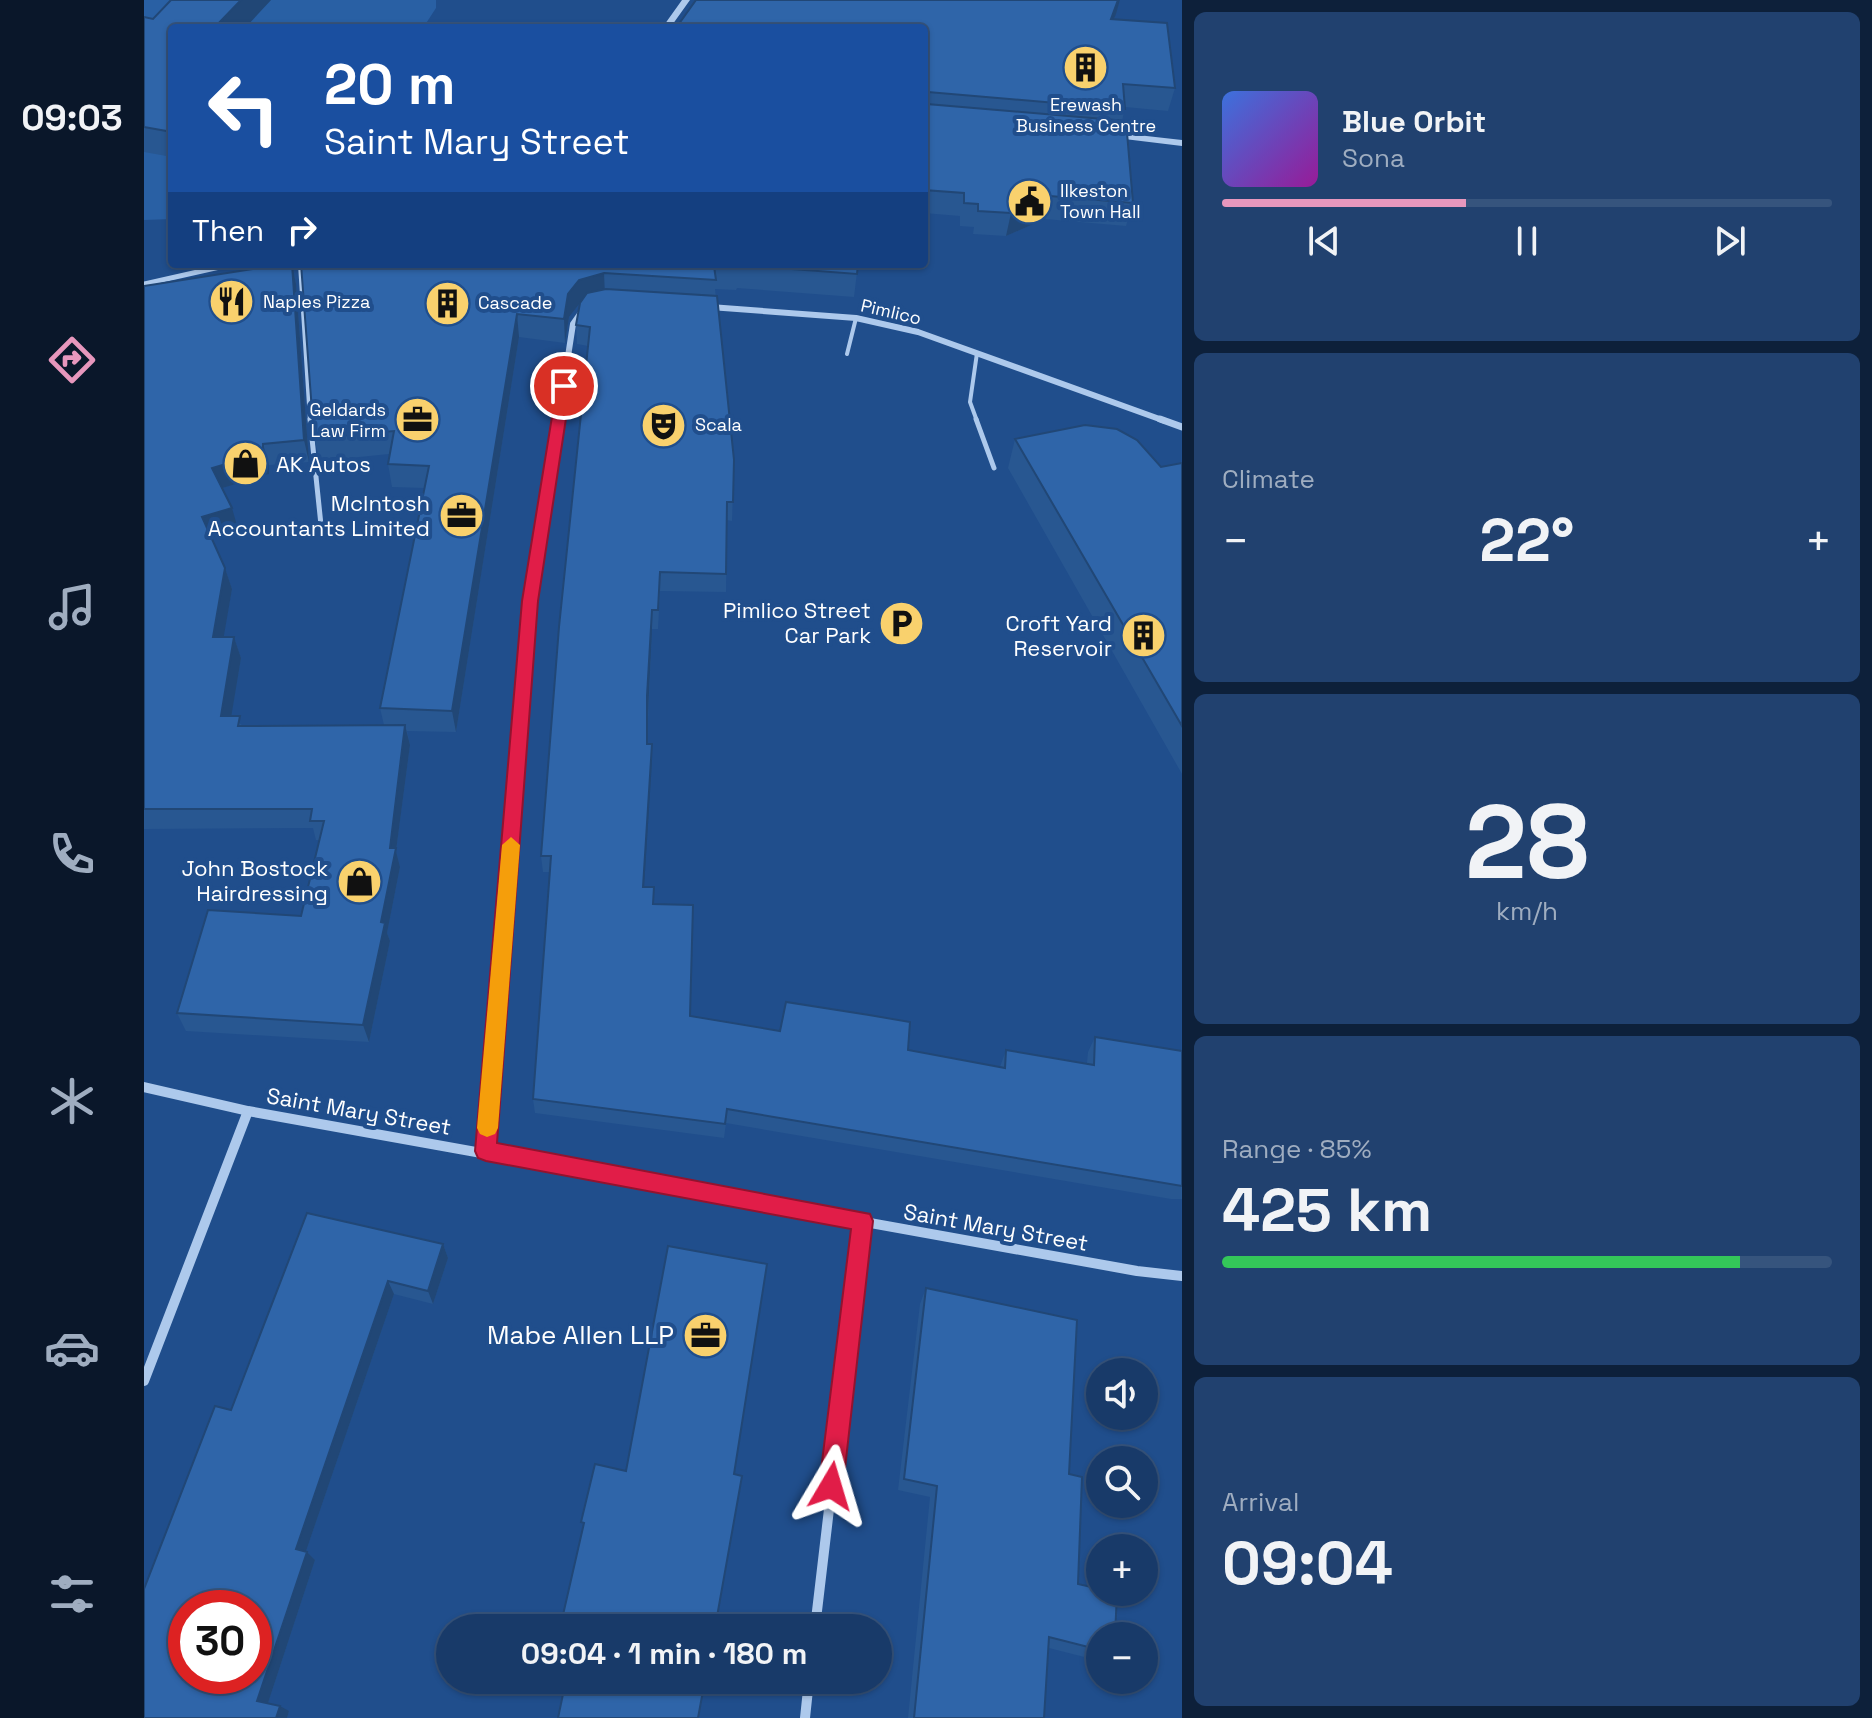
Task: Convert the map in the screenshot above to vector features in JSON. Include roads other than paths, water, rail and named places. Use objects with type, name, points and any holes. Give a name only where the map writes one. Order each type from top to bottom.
[{"type":"street","points":[[669,24],[686,0]]},
{"type":"street","points":[[1101,135],[1182,143]]},
{"type":"street","points":[[144,284],[215,268]]},
{"type":"street","points":[[486,1151],[530,601],[573,324],[580,311],[593,303]]},
{"type":"street","name":"Pimlico","points":[[705,307],[856,318],[918,332],[1182,427]]},
{"type":"street","name":"Saint Mary Street","points":[[144,1087],[248,1111],[1182,1276]]},
{"type":"street","points":[[144,1381],[248,1111]]},
{"type":"street","points":[[817,1614],[863,1221]]},
{"type":"street","points":[[805,1718],[808,1694]]},
{"type":"lane","points":[[300,268],[312,455],[318,479],[321,525]]},
{"type":"lane","points":[[847,354],[856,318]]},
{"type":"lane","points":[[977,353],[970,402],[994,468]]},
{"type":"place","name":"Erewash Business Centre","points":[[1086,67]]},
{"type":"place","name":"Ilkeston Town Hall","points":[[1029,201]]},
{"type":"place","name":"Naples Pizza","points":[[232,302]]},
{"type":"place","name":"Cascade","points":[[447,303]]},
{"type":"place","name":"Geldards Law Firm","points":[[417,420]]},
{"type":"place","name":"Scala","points":[[664,425]]},
{"type":"place","name":"AK Autos","points":[[245,464]]},
{"type":"place","name":"McIntosh Accountants Limited","points":[[461,516]]},
{"type":"place","name":"Pimlico Street Car Park","points":[[902,623]]},
{"type":"place","name":"Croft Yard Reservoir","points":[[1143,636]]},
{"type":"place","name":"John Bostock Hairdressing","points":[[359,881]]},
{"type":"place","name":"Mabe Allen LLP","points":[[705,1335]]}]
